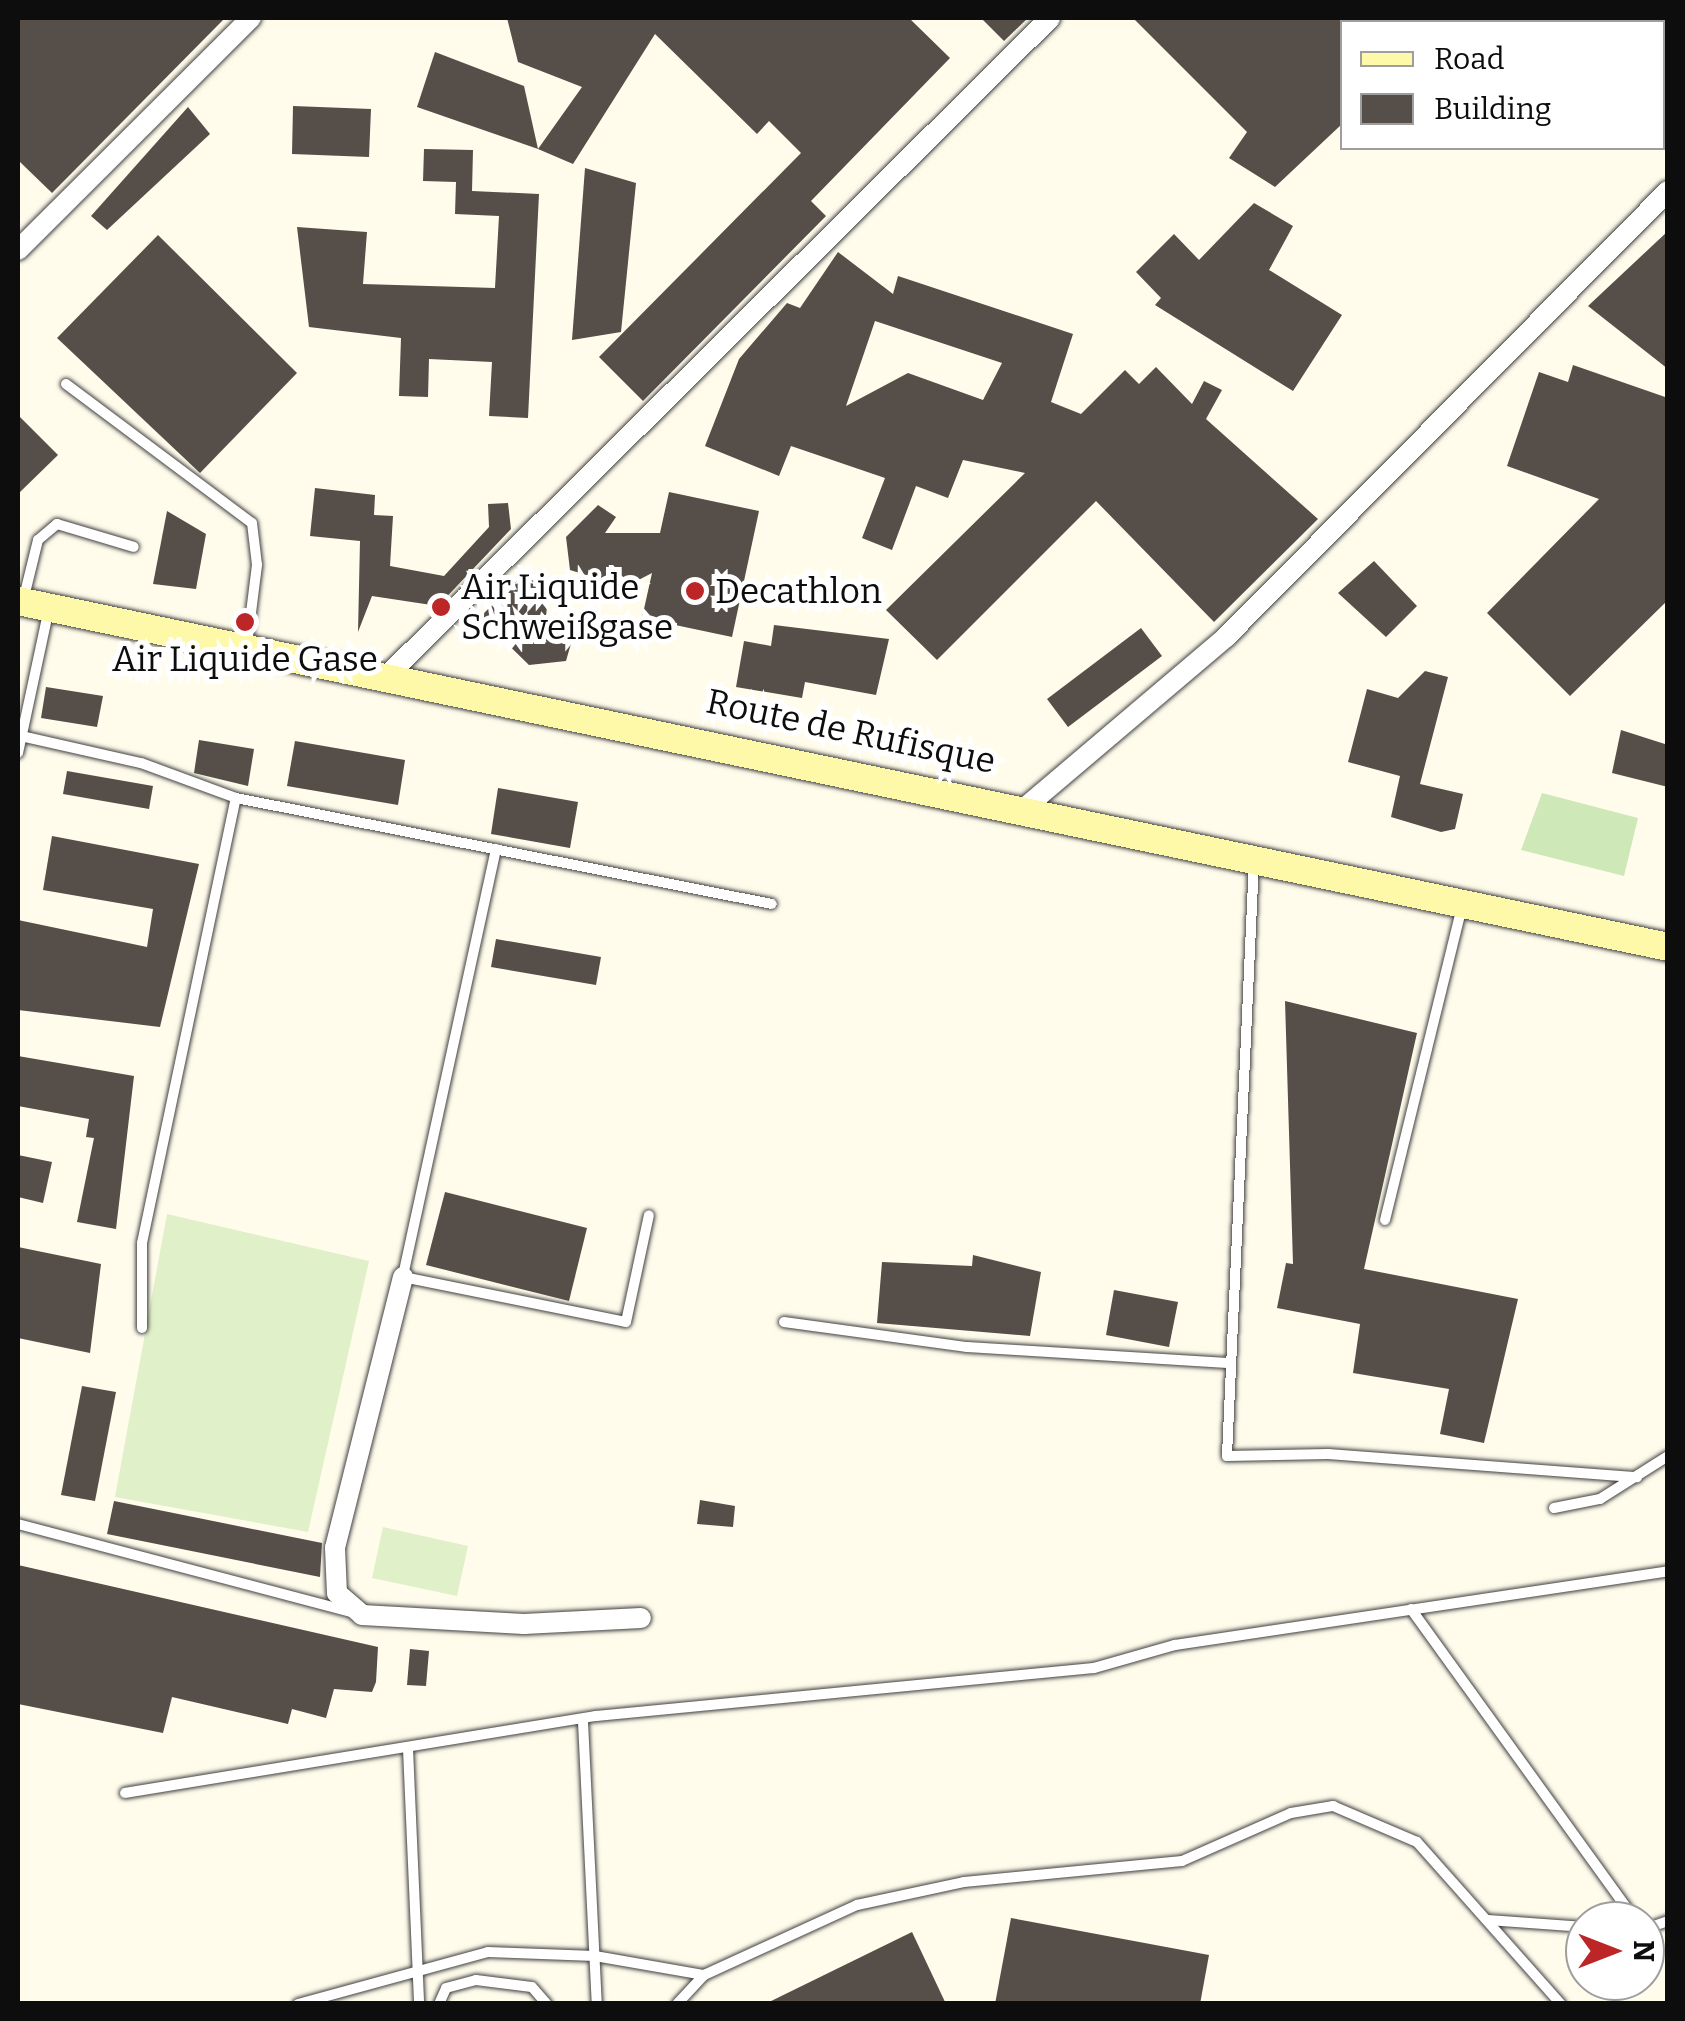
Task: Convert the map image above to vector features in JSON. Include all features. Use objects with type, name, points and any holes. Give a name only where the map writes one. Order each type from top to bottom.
[{"type":"main road","name":"Route de Rufisque","points":[[30,603],[247,644],[1027,806],[1668,947]]},
{"type":"street","points":[[18,250],[251,18]]},
{"type":"street","points":[[390,674],[1050,18]]},
{"type":"street","points":[[1027,806],[1226,637],[1668,190]]},
{"type":"street","points":[[403,1276],[335,1548],[336,1593],[362,1615],[524,1624],[641,1618]]},
{"type":"lane","points":[[66,384],[252,522],[258,565],[247,644]]},
{"type":"lane","points":[[18,754],[38,540],[57,524],[134,547]]},
{"type":"lane","points":[[22,736],[141,763],[236,798],[772,904]]},
{"type":"lane","points":[[142,1328],[142,1242],[236,798]]},
{"type":"lane","points":[[496,850],[403,1276],[626,1322],[649,1216]]},
{"type":"lane","points":[[1254,855],[1228,1362],[1227,1456],[1328,1454],[1637,1477]]},
{"type":"lane","points":[[1386,1220],[1463,900]]},
{"type":"lane","points":[[784,1322],[967,1347],[1228,1362]]},
{"type":"lane","points":[[1554,1508],[1600,1499],[1668,1456]]},
{"type":"lane","points":[[18,1524],[362,1615]]},
{"type":"lane","points":[[125,1793],[583,1722],[836,1688],[1094,1668],[1175,1646],[1668,1572]]},
{"type":"lane","points":[[1411,1609],[1622,1901]]},
{"type":"lane","points":[[583,1722],[596,2004]]},
{"type":"lane","points":[[408,1749],[419,2004]]},
{"type":"lane","points":[[677,2004],[704,1975],[857,1904],[964,1882],[1182,1861],[1291,1813],[1333,1806],[1417,1842],[1561,2004]]},
{"type":"lane","points":[[1487,1920],[1565,1926]]},
{"type":"lane","points":[[298,2004],[488,1952],[595,1956],[704,1975]]},
{"type":"lane","points":[[438,2004],[454,1983],[490,1980],[532,1986],[547,2004]]},
{"type":"green space","points":[[1542,793],[1638,818],[1624,876],[1521,850]]},
{"type":"green space","points":[[167,1214],[369,1261],[308,1532],[115,1497]]},
{"type":"green space","points":[[383,1527],[468,1546],[457,1596],[372,1578]]},
{"type":"building","points":[[18,18],[225,18],[52,193],[18,160]]},
{"type":"building","points":[[507,18],[909,18],[950,58],[811,201],[826,216],[643,401],[599,357],[801,153],[769,121],[757,134],[655,34],[573,164],[538,149],[582,87],[518,62]]},
{"type":"building","points":[[981,18],[1028,18],[1004,41]]},
{"type":"building","points":[[1133,18],[1342,18],[1340,126],[1275,187],[1229,158],[1247,132]]},
{"type":"building","points":[[435,52],[524,86],[538,149],[417,107]]},
{"type":"building","points":[[293,106],[371,109],[369,157],[292,154]]},
{"type":"building","points":[[188,107],[210,134],[107,230],[91,216]]},
{"type":"building","points":[[424,149],[473,150],[472,191],[539,194],[528,418],[489,416],[492,362],[429,359],[428,397],[399,396],[401,338],[309,327],[297,227],[367,232],[363,284],[495,288],[499,216],[455,214],[456,182],[423,181]]},
{"type":"building","points":[[585,168],[636,183],[621,332],[572,340]]},
{"type":"building","points":[[1254,203],[1293,226],[1269,270],[1342,315],[1293,391],[1155,305],[1161,298],[1136,272],[1174,234],[1199,260]]},
{"type":"building","points":[[1668,231],[1668,369],[1588,306]]},
{"type":"building","points":[[158,235],[297,373],[200,473],[57,338]]},
{"type":"building","points":[[838,252],[893,294],[898,276],[1073,334],[1051,402],[1081,414],[1125,370],[1139,384],[1156,367],[1192,404],[1204,381],[1222,390],[1206,419],[1318,519],[1214,622],[1096,501],[937,660],[886,610],[1025,473],[963,460],[948,498],[916,486],[892,550],[862,538],[885,478],[791,446],[779,476],[705,446],[739,359],[787,303],[800,308]],"holes":[[[875,321],[1002,363],[983,400],[908,373],[846,406]]]},
{"type":"building","points":[[1573,365],[1668,398],[1668,600],[1570,696],[1487,613],[1599,499],[1507,466],[1539,372],[1568,382]]},
{"type":"building","points":[[18,415],[58,455],[18,494]]},
{"type":"building","points":[[315,488],[375,495],[374,515],[393,516],[390,566],[444,576],[489,527],[488,504],[508,503],[511,529],[438,606],[372,596],[358,632],[360,541],[310,536]]},
{"type":"building","points":[[669,492],[759,511],[732,637],[642,618],[652,573],[625,587],[570,570],[566,537],[598,505],[616,517],[605,533],[660,533]]},
{"type":"building","points":[[167,511],[206,534],[196,589],[153,584]]},
{"type":"building","points":[[1374,561],[1417,606],[1386,637],[1338,593]]},
{"type":"building","points":[[525,573],[549,581],[545,630],[574,633],[566,661],[529,665],[480,617]]},
{"type":"building","points":[[774,625],[889,639],[876,695],[805,682],[802,698],[736,687],[744,641],[771,646]]},
{"type":"building","points":[[1141,628],[1162,656],[1068,727],[1047,699]]},
{"type":"building","points":[[1425,671],[1448,677],[1420,784],[1463,794],[1455,829],[1441,832],[1391,817],[1400,776],[1348,762],[1367,689],[1398,698]]},
{"type":"building","points":[[46,687],[103,696],[97,727],[41,718]]},
{"type":"building","points":[[1621,730],[1668,745],[1668,787],[1612,773]]},
{"type":"building","points":[[199,740],[254,749],[248,786],[194,773]]},
{"type":"building","points":[[295,741],[405,760],[398,805],[287,786]]},
{"type":"building","points":[[67,771],[153,786],[149,809],[63,794]]},
{"type":"building","points":[[498,788],[578,802],[570,848],[491,834]]},
{"type":"building","points":[[52,836],[199,864],[160,1027],[18,1010],[18,920],[147,947],[153,909],[43,890]]},
{"type":"building","points":[[496,939],[601,957],[596,985],[491,967]]},
{"type":"building","points":[[1285,1001],[1417,1033],[1364,1269],[1518,1299],[1484,1443],[1440,1434],[1449,1389],[1353,1373],[1360,1324],[1277,1308],[1286,1263],[1293,1264]]},
{"type":"building","points":[[18,1056],[134,1076],[116,1229],[77,1222],[94,1138],[86,1137],[89,1119],[18,1106]]},
{"type":"building","points":[[18,1155],[52,1162],[43,1203],[18,1197]]},
{"type":"building","points":[[445,1192],[587,1228],[569,1301],[426,1265]]},
{"type":"building","points":[[18,1247],[101,1264],[90,1353],[18,1338]]},
{"type":"building","points":[[973,1255],[1041,1272],[1030,1336],[877,1323],[882,1262],[972,1266]]},
{"type":"building","points":[[1114,1290],[1178,1302],[1169,1347],[1106,1335]]},
{"type":"building","points":[[82,1386],[116,1392],[95,1501],[61,1495]]},
{"type":"building","points":[[700,1500],[735,1506],[733,1527],[697,1524]]},
{"type":"building","points":[[114,1501],[322,1543],[320,1577],[107,1534]]},
{"type":"building","points":[[18,1565],[378,1647],[376,1682],[372,1692],[334,1689],[326,1718],[292,1709],[288,1724],[172,1697],[163,1733],[18,1704]]},
{"type":"building","points":[[410,1649],[429,1651],[426,1686],[407,1685]]},
{"type":"building","points":[[1011,1918],[1209,1955],[1200,2004],[995,2004]]},
{"type":"building","points":[[912,1932],[946,2004],[765,2004]]},
{"type":"place","name":"Decathlon","points":[[695,591]]},
{"type":"place","name":"Air Liquide Schweißgase","points":[[441,607]]},
{"type":"place","name":"Air Liquide Gase","points":[[245,622]]}]
